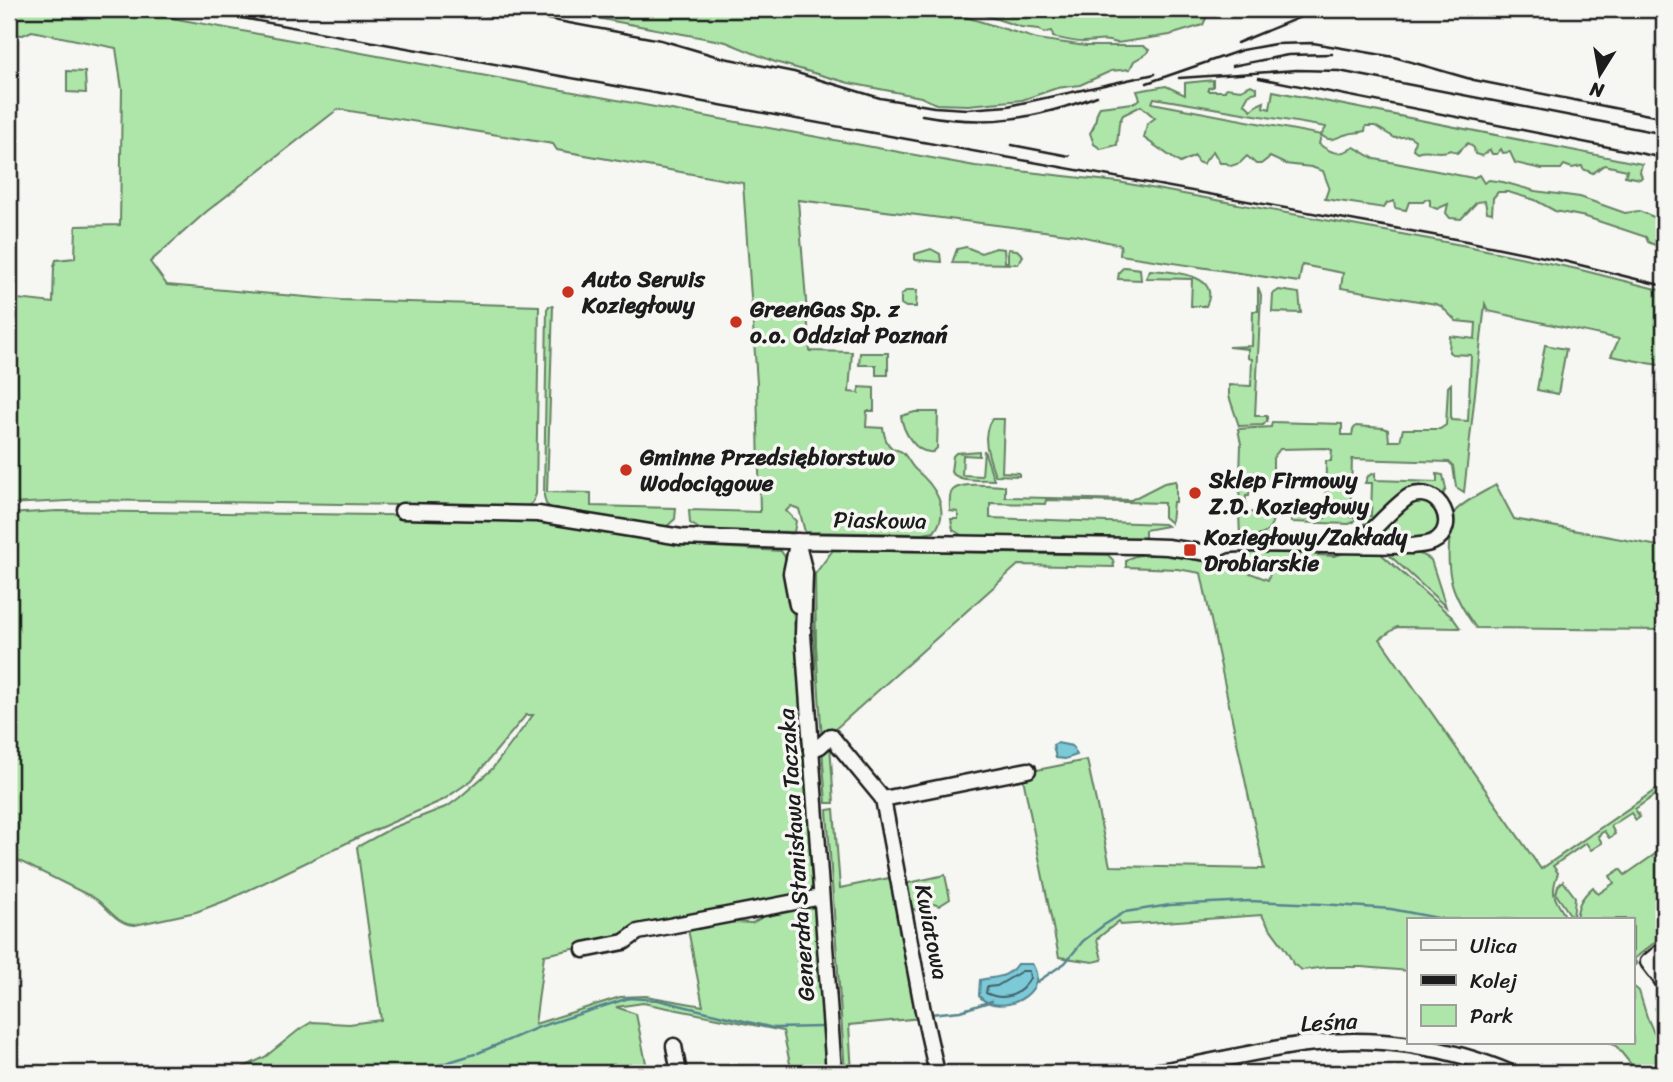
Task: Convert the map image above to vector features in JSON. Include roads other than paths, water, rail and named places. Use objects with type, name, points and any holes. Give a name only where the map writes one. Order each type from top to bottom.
[{"type":"street","name":"Piaskowa","points":[[402,511],[538,514],[681,537],[1139,546],[1208,552],[1227,545],[1240,544],[1412,546],[1432,543],[1443,531],[1445,512],[1441,503],[1426,496],[1408,497],[1358,545]]},
{"type":"street","name":"Generała Stanisława Taczaka","points":[[797,541],[805,573],[803,634],[834,1073]]},
{"type":"street","name":"Kwiatowa","points":[[811,750],[831,736],[883,799],[937,1073]]},
{"type":"street","points":[[883,799],[1028,770]]},
{"type":"street","points":[[584,950],[624,942],[638,932],[821,897]]},
{"type":"street","points":[[1664,949],[1648,962],[1664,983]]},
{"type":"street","name":"Leśna","points":[[1148,1073],[1218,1067],[1306,1044],[1362,1042],[1435,1050],[1463,1056],[1511,1073]]},
{"type":"street","points":[[674,1046],[679,1073]]},
{"type":"water","points":[[1057,743],[1072,746],[1077,755],[1065,759],[1056,758],[1053,745]]},
{"type":"water","points":[[1017,964],[1032,964],[1036,975],[1035,984],[1029,993],[1010,1004],[999,1005],[979,996],[980,980],[1009,973]]},
{"type":"waterway","points":[[1037,982],[1065,963],[1083,941],[1125,912],[1170,905],[1249,901],[1391,909],[1438,918]]},
{"type":"waterway","points":[[478,1053],[539,1027],[629,998],[658,1000],[773,1028],[822,1027]]},
{"type":"waterway","points":[[930,1014],[960,1011],[992,1001]]},
{"type":"waterway","points":[[413,1073],[475,1054]]},
{"type":"railway","points":[[193,9],[1466,241],[1568,262],[1664,286]]},
{"type":"railway","points":[[455,9],[503,18]]},
{"type":"railway","points":[[493,9],[661,40],[719,57],[794,72],[880,98],[934,107],[967,109],[1008,106],[1155,74]]},
{"type":"railway","points":[[1237,43],[1320,9]]},
{"type":"railway","points":[[1147,83],[1242,50],[1275,44],[1313,43],[1394,57],[1474,80],[1664,118]]},
{"type":"railway","points":[[1232,66],[1288,55],[1332,54]]},
{"type":"railway","points":[[1179,78],[1297,70],[1339,71],[1664,134]]},
{"type":"railway","points":[[1259,78],[1664,158]]},
{"type":"railway","points":[[922,115],[968,120],[1011,119],[1053,110],[1097,96]]},
{"type":"railway","points":[[1012,145],[1069,156]]},
{"type":"place","name":"Auto Serwis Koziegłowy","points":[[568,292]]},
{"type":"place","name":"GreenGas Sp. z o.o. Oddział Poznań","points":[[736,322]]},
{"type":"place","name":"Gminne Przedsiębiorstwo Wodociągowe","points":[[626,470]]},
{"type":"place","name":"Sklep Firmowy Z.D. Koziegłowy","points":[[1195,493]]},
{"type":"place","name":"Koziegłowy/Zakłady Drobiarskie","points":[[1190,550]]}]
